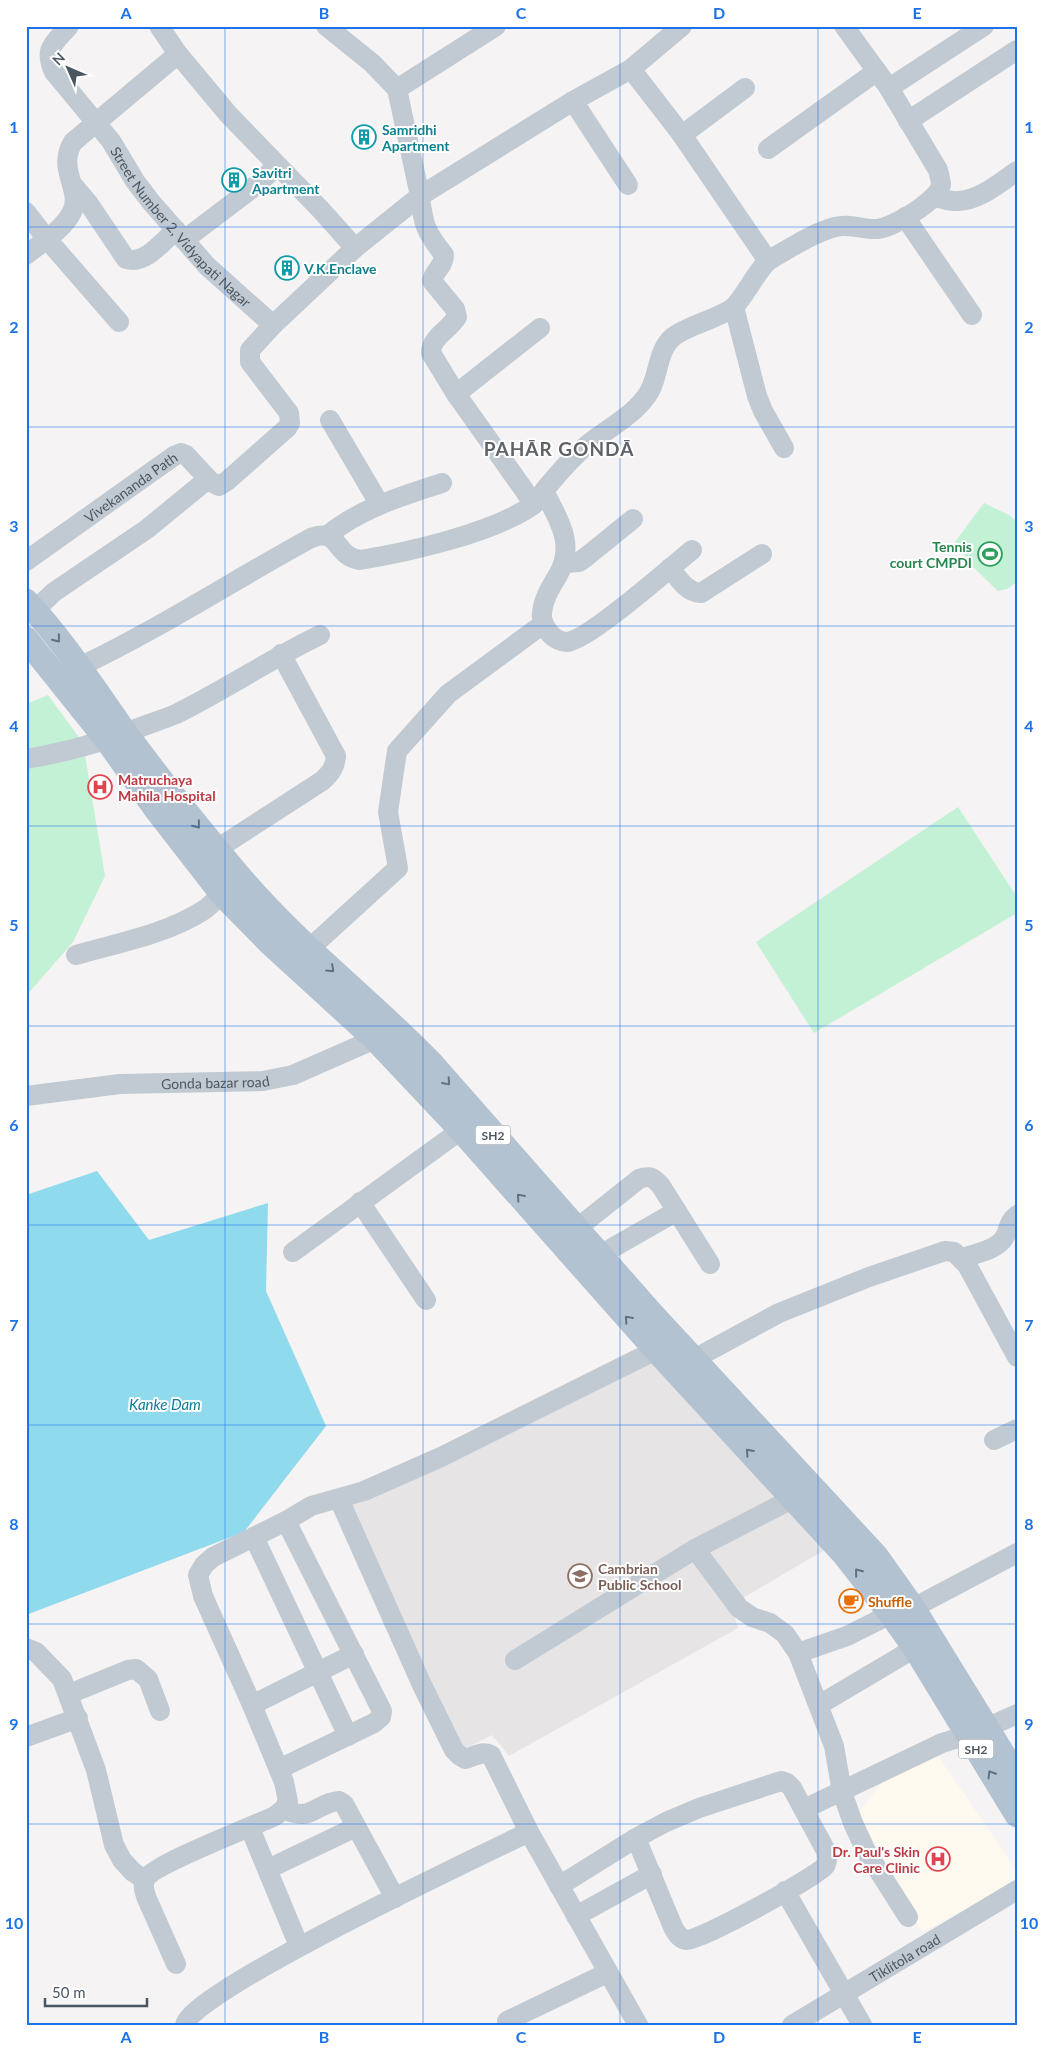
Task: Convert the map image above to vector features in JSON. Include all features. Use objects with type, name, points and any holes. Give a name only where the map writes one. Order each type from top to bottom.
[{"type":"main road","name":"SH2","points":[[31,606],[79,667],[156,809],[222,894],[269,942],[381,1029],[431,1063],[600,1255],[876,1556],[902,1611],[915,1648],[977,1731],[1017,1777]]},
{"type":"main road","name":"SH2","points":[[26,638],[116,736],[240,877],[309,949],[381,1029],[461,1130],[656,1350],[792,1499],[902,1611],[977,1731],[1017,1815]]},
{"type":"street","name":"Street Number 2, Vidyapati Nagar","points":[[69,26],[54,43],[49,52],[49,60],[54,72],[111,141],[135,181],[180,235],[225,283],[274,325]]},
{"type":"street","points":[[159,26],[178,54],[228,114],[321,210],[354,248]]},
{"type":"street","points":[[326,26],[372,63],[397,89],[420,196],[424,226],[444,255],[442,266],[433,275],[432,281],[455,309],[457,317],[452,325],[435,340],[431,346],[431,353],[456,394],[539,497],[566,538],[567,552],[564,563],[544,603],[541,615],[550,634],[557,640],[566,642],[577,638],[622,608],[692,550]]},
{"type":"street","points":[[397,89],[496,26]]},
{"type":"street","points":[[79,667],[121,647],[320,534],[328,535],[350,559],[360,560],[472,533],[499,523],[539,497],[565,465],[586,446],[636,409],[654,385],[664,347],[673,337],[685,330],[721,316],[734,307],[743,298],[768,260],[822,232],[837,227],[849,225],[878,229],[890,226],[934,196],[940,185],[938,170],[877,71],[844,26]]},
{"type":"street","points":[[888,88],[984,26]]},
{"type":"street","points":[[31,606],[146,529],[208,480],[215,486],[223,485],[287,428],[290,423],[289,413],[254,368],[249,356],[255,344],[354,248],[420,196],[573,101],[631,69],[674,29]]},
{"type":"street","points":[[908,121],[1017,50]]},
{"type":"street","points":[[26,255],[63,224],[71,213],[74,204],[72,184],[66,160],[67,151],[73,142],[178,54]]},
{"type":"street","points":[[631,69],[682,135],[768,260]]},
{"type":"street","points":[[768,149],[877,71]]},
{"type":"street","points":[[682,135],[745,88]]},
{"type":"street","points":[[573,101],[628,186]]},
{"type":"street","points":[[72,184],[89,204],[126,259],[132,261],[147,255],[202,224],[254,187],[277,166]]},
{"type":"street","points":[[934,196],[956,201],[970,199],[989,190],[1017,171]]},
{"type":"street","points":[[26,212],[46,238],[119,322]]},
{"type":"street","points":[[905,217],[972,315]]},
{"type":"street","points":[[734,307],[757,396],[784,448]]},
{"type":"street","points":[[456,394],[540,328]]},
{"type":"street","points":[[330,420],[380,505]]},
{"type":"street","name":"Vivekananda Path","points":[[26,561],[174,456],[181,453],[186,455],[208,480]]},
{"type":"street","points":[[328,535],[350,519],[380,505],[442,483]]},
{"type":"street","points":[[564,563],[579,562],[586,558],[633,519]]},
{"type":"street","points":[[670,568],[686,587],[694,592],[701,593],[762,554]]},
{"type":"street","points":[[309,949],[398,868],[388,812],[397,751],[448,694],[544,624]]},
{"type":"street","points":[[26,759],[68,752],[176,713],[281,654],[320,635]]},
{"type":"street","points":[[217,849],[322,781],[335,765],[336,756],[281,654]]},
{"type":"street","points":[[76,955],[149,934],[180,922],[205,909],[222,894]]},
{"type":"street","name":"Gonda bazar road","points":[[26,1096],[120,1084],[263,1081],[293,1075],[381,1029]]},
{"type":"street","points":[[293,1252],[461,1130]]},
{"type":"street","points":[[576,1228],[639,1179],[647,1176],[653,1177],[661,1186],[710,1264]]},
{"type":"street","points":[[360,1202],[426,1300]]},
{"type":"street","points":[[600,1255],[677,1211]]},
{"type":"street","points":[[962,1258],[995,1246],[1004,1240],[1011,1220],[1017,1215]]},
{"type":"street","points":[[694,1359],[779,1313],[869,1276],[945,1252],[954,1252],[962,1258],[1017,1357]]},
{"type":"street","points":[[176,1964],[147,1899],[144,1889],[145,1880],[153,1871],[177,1859],[275,1816],[284,1809],[288,1801],[288,1792],[252,1705],[203,1596],[198,1575],[204,1565],[213,1557],[286,1521],[311,1506],[364,1491],[441,1457],[656,1350]]},
{"type":"street","points":[[994,1440],[1017,1429]]},
{"type":"street","points":[[339,1499],[422,1685],[454,1750],[465,1759],[487,1752],[491,1755],[530,1832],[607,1973],[638,2025]]},
{"type":"street","points":[[515,1660],[695,1548],[792,1499]]},
{"type":"street","points":[[278,1769],[374,1723],[381,1717],[382,1711],[286,1521]]},
{"type":"street","points":[[254,1537],[348,1736]]},
{"type":"street","points":[[695,1548],[739,1608],[752,1617],[770,1623],[785,1634],[798,1654],[834,1746],[842,1792],[853,1823],[866,1851],[908,1917]]},
{"type":"street","points":[[798,1654],[847,1636],[902,1611],[1017,1553]]},
{"type":"street","points":[[26,1648],[36,1652],[62,1679],[96,1770],[114,1845],[122,1860],[133,1872],[145,1880]]},
{"type":"street","points":[[819,1705],[915,1648]]},
{"type":"street","points":[[252,1705],[354,1654]]},
{"type":"street","points":[[69,1694],[128,1670],[136,1669],[148,1679],[160,1711]]},
{"type":"street","points":[[804,1809],[942,1743],[1017,1714]]},
{"type":"street","points":[[26,1737],[78,1718]]},
{"type":"street","points":[[560,1886],[636,1838],[666,1822],[699,1808],[781,1782],[787,1783],[792,1788],[828,1857],[826,1864],[819,1871],[785,1891],[709,1933],[686,1940],[678,1936],[673,1927],[636,1838]]},
{"type":"street","points":[[284,1809],[300,1815],[334,1801],[340,1801],[344,1804],[395,1898]]},
{"type":"street","points":[[268,1869],[356,1827]]},
{"type":"street","points":[[250,1828],[299,1946]]},
{"type":"street","points":[[185,2025],[186,2020],[192,2013],[299,1946],[530,1832]]},
{"type":"street","points":[[576,1916],[652,1874]]},
{"type":"street","name":"Tiklitola road","points":[[792,2025],[1017,1890]]},
{"type":"street","points":[[785,1891],[862,2025]]},
{"type":"street","points":[[507,2021],[607,1973]]},
{"type":"shaded area","name":"Cambrian Public School","points":[[647,1354],[833,1545],[731,1605],[738,1628],[509,1756],[492,1735],[457,1753],[344,1499]]},
{"type":"shaded area","points":[[930,1744],[1017,1871],[1017,1882],[922,1932],[855,1817],[902,1757]]},
{"type":"green space","name":"Tennis court CMPDI","points":[[984,503],[1009,515],[1017,522],[1017,582],[1007,589],[998,591],[972,566],[955,542]]},
{"type":"green space","points":[[48,695],[83,743],[105,876],[73,942],[26,996],[26,704]]},
{"type":"green space","points":[[958,807],[1017,897],[1017,913],[814,1033],[756,942]]},
{"type":"water","name":"Kanke Dam","points":[[97,1171],[149,1240],[268,1203],[266,1291],[326,1426],[244,1532],[26,1615],[26,1195]]},
{"type":"place","name":"Samridhi Apartment","points":[[364,137]]},
{"type":"place","name":"Savitri Apartment","points":[[234,180]]},
{"type":"place","name":"V.K.Enclave","points":[[287,268]]},
{"type":"place","name":"Tennis court CMPDI","points":[[990,554]]},
{"type":"place","name":"Matruchaya Mahila Hospital","points":[[100,787]]},
{"type":"place","name":"Cambrian Public School","points":[[580,1576]]},
{"type":"place","name":"Shuffle","points":[[851,1601]]},
{"type":"place","name":"Dr. Paul's Skin Care Clinic","points":[[938,1859]]},
{"type":"district","name":"PAHĀR GONDĀ","points":[[559,448]]}]
